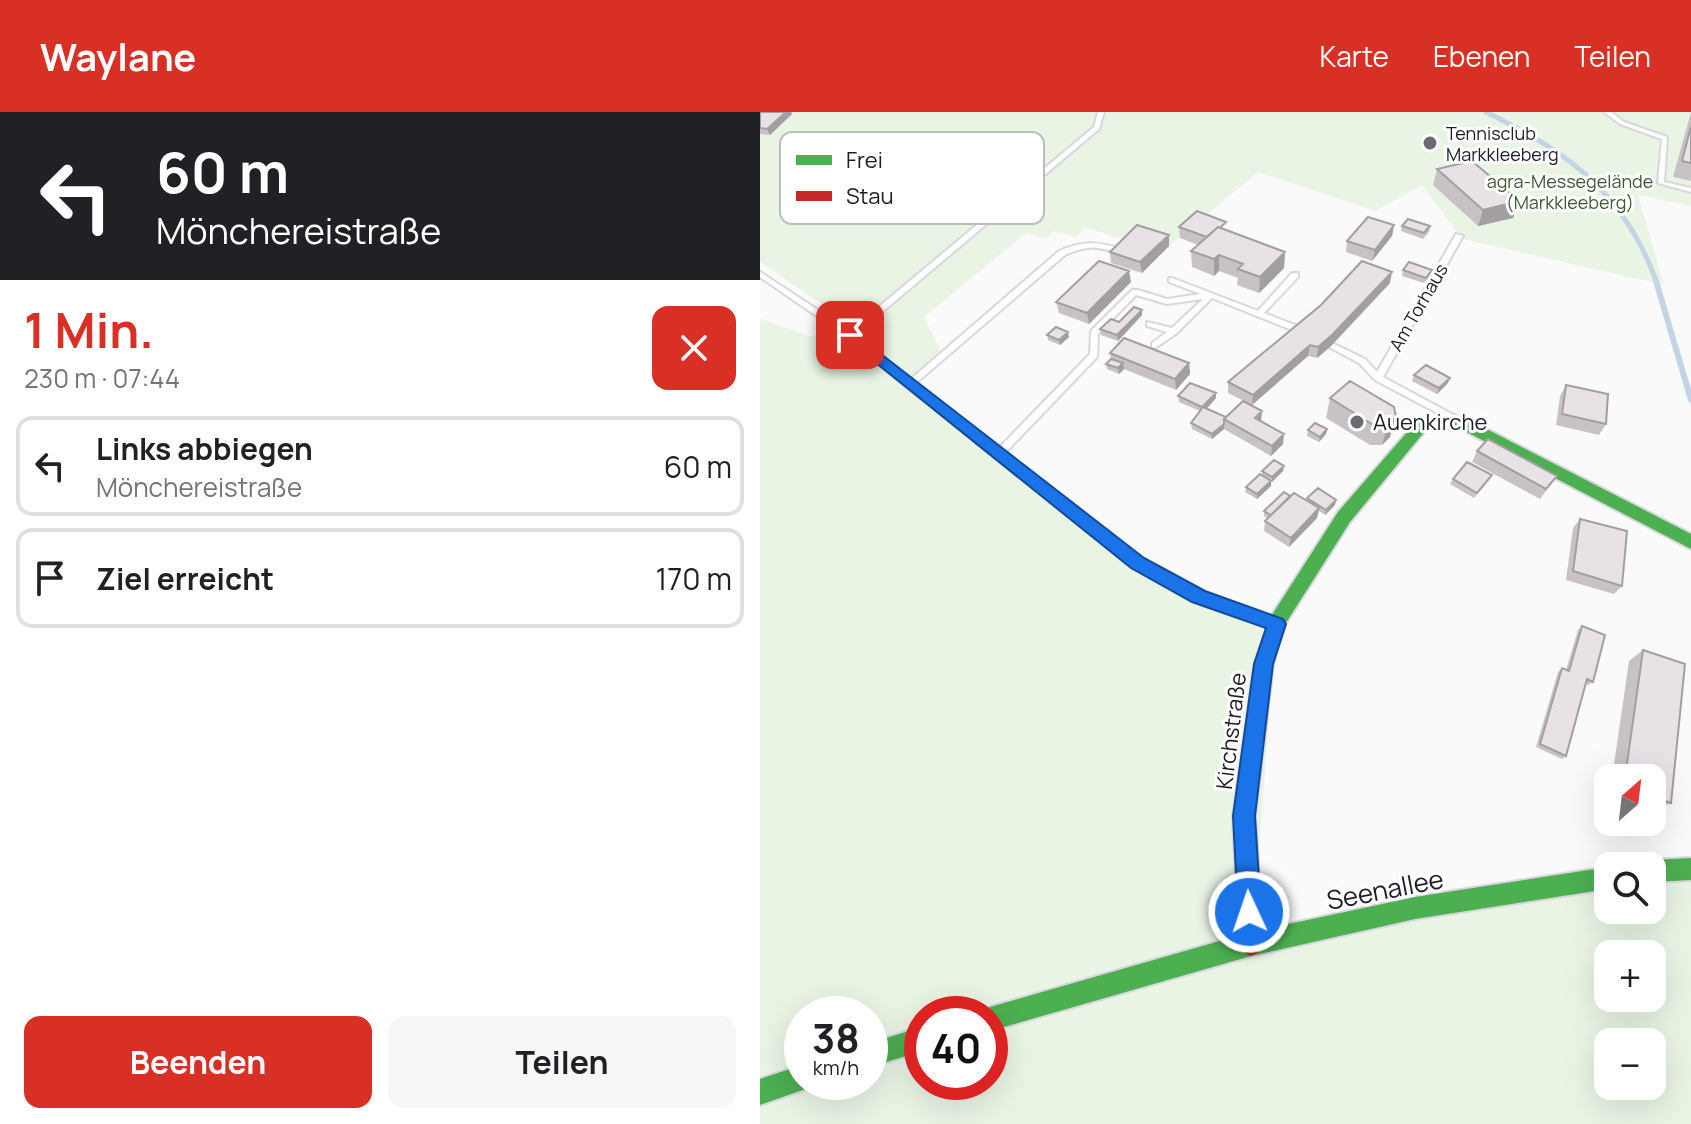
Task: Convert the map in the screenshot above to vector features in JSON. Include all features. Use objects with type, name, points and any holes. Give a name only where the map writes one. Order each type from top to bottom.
[{"type":"street","name":"Kirchstraße","points":[[1251,944],[1244,816],[1264,664],[1276,624],[1344,517],[1420,427],[1441,423],[1466,425],[1691,542]]},
{"type":"street","points":[[1666,870],[1691,869]]},
{"type":"street","name":"Seenallee","points":[[1008,1014],[1251,944],[1415,908],[1594,880]]},
{"type":"street","points":[[760,1092],[784,1084]]},
{"type":"lane","points":[[1044,172],[1097,128],[1101,112]]},
{"type":"lane","points":[[1607,112],[1622,123],[1665,138],[1661,183],[1691,190]]},
{"type":"lane","points":[[850,335],[982,224]]},
{"type":"lane","name":"Am Torhaus","points":[[1378,378],[1459,236]]},
{"type":"lane","points":[[911,383],[1062,253],[1083,244],[1101,245],[1123,252]]},
{"type":"lane","points":[[1425,269],[1437,273]]},
{"type":"lane","points":[[1259,314],[1295,275]]},
{"type":"lane","points":[[761,277],[850,335],[1138,563],[1199,596],[1276,624]]},
{"type":"lane","points":[[1172,280],[1302,331]]},
{"type":"lane","points":[[999,453],[1094,355],[1094,333],[1135,292],[1167,302],[1211,295]]},
{"type":"lane","points":[[1155,345],[1211,295]]},
{"type":"lane","points":[[1150,324],[1174,331]]},
{"type":"lane","name":"Kirchstraße","points":[[1331,346],[1362,361],[1378,378],[1466,425]]},
{"type":"green space","name":"agra-Messegelände (Markkleeberg)","points":[[760,112],[1691,112],[1691,206],[1638,195],[1664,285],[1458,238],[1459,235],[1422,185],[1375,211],[1258,172],[1169,246],[1139,237],[1133,242],[1086,228],[1075,237],[1054,231],[1045,239],[1026,233],[924,317],[943,355],[911,383],[1167,580],[1276,624],[1252,944],[1594,881],[1594,924],[1666,924],[1666,870],[1691,869],[1691,1124],[760,1124],[760,319],[810,336],[841,329],[850,334],[879,310],[871,306],[858,319],[848,322],[760,262]]},
{"type":"building","points":[[760,112],[786,112],[767,129],[760,128]]},
{"type":"building","points":[[1691,126],[1691,163],[1682,161]]},
{"type":"building","points":[[1472,161],[1519,201],[1483,210],[1437,169]]},
{"type":"building","points":[[1197,211],[1226,222],[1207,237],[1179,227]]},
{"type":"building","points":[[1368,217],[1394,225],[1375,250],[1347,241]]},
{"type":"building","points":[[1408,219],[1430,226],[1424,233],[1402,226]]},
{"type":"building","points":[[1137,225],[1169,235],[1140,262],[1110,252]]},
{"type":"building","points":[[1218,227],[1285,252],[1260,277],[1238,269],[1243,264],[1219,255],[1214,259],[1191,251]]},
{"type":"building","points":[[1099,261],[1129,271],[1087,313],[1056,302]]},
{"type":"building","points":[[1362,261],[1392,272],[1332,335],[1318,347],[1310,345],[1253,395],[1228,382],[1321,305]]},
{"type":"building","points":[[1409,262],[1432,270],[1426,278],[1403,270]]},
{"type":"building","points":[[1134,307],[1142,310],[1117,335],[1100,329],[1111,319],[1119,322]]},
{"type":"building","points":[[1056,327],[1068,332],[1059,340],[1047,335]]},
{"type":"building","points":[[1124,338],[1189,363],[1175,379],[1110,353]]},
{"type":"building","points":[[1111,359],[1123,363],[1118,368],[1106,364]]},
{"type":"building","points":[[1426,365],[1450,378],[1439,388],[1414,375]]},
{"type":"building","points":[[1350,381],[1394,407],[1396,417],[1388,425],[1375,426],[1330,398]]},
{"type":"building","points":[[1190,383],[1216,393],[1202,407],[1178,396]]},
{"type":"building","points":[[1566,385],[1608,394],[1606,424],[1562,414]]},
{"type":"building","points":[[1243,401],[1262,411],[1255,418],[1284,434],[1272,446],[1224,419]]},
{"type":"building","points":[[1203,407],[1226,417],[1224,424],[1212,434],[1191,423]]},
{"type":"building","points":[[1315,423],[1327,429],[1320,437],[1308,430]]},
{"type":"building","points":[[1488,439],[1557,476],[1546,489],[1477,451]]},
{"type":"building","points":[[1274,460],[1284,466],[1272,477],[1262,471]]},
{"type":"building","points":[[1467,462],[1492,475],[1477,493],[1453,479]]},
{"type":"building","points":[[1260,474],[1271,481],[1257,494],[1246,487]]},
{"type":"building","points":[[1318,488],[1336,500],[1326,510],[1307,498]]},
{"type":"building","points":[[1284,492],[1290,496],[1271,515],[1264,511]]},
{"type":"building","points":[[1294,493],[1319,508],[1291,538],[1265,521]]},
{"type":"building","points":[[1580,519],[1627,531],[1622,586],[1573,571]]},
{"type":"building","points":[[1582,626],[1605,635],[1593,682],[1587,679],[1566,756],[1540,744],[1562,668],[1569,671]]},
{"type":"building","points":[[1643,650],[1685,664],[1671,803],[1666,801],[1666,764],[1627,764]]},
{"type":"waterway","points":[[1486,112],[1543,143],[1590,179],[1628,224],[1644,251],[1657,283]]},
{"type":"waterway","points":[[1656,281],[1691,400]]},
{"type":"traffic: fast","points":[[1253,748],[1264,664],[1276,624],[1344,517],[1420,427],[1441,423],[1466,425],[1691,542]]},
{"type":"traffic: fast","points":[[1666,870],[1691,869]]},
{"type":"traffic: fast","points":[[1008,1014],[1251,944],[1415,908],[1594,880]]},
{"type":"traffic: fast","points":[[888,1049],[904,1045]]},
{"type":"traffic: fast","points":[[760,1092],[784,1084]]},
{"type":"traffic: jam","points":[[1251,944],[1244,816],[1253,748]]},
{"type":"place","name":"Tennisclub Markkleeberg","points":[[1430,143]]},
{"type":"place","name":"Auenkirche","points":[[1357,422]]},
{"type":"route","points":[[850,335],[1138,563],[1199,596],[1276,624],[1264,664],[1244,816],[1249,912]]}]
